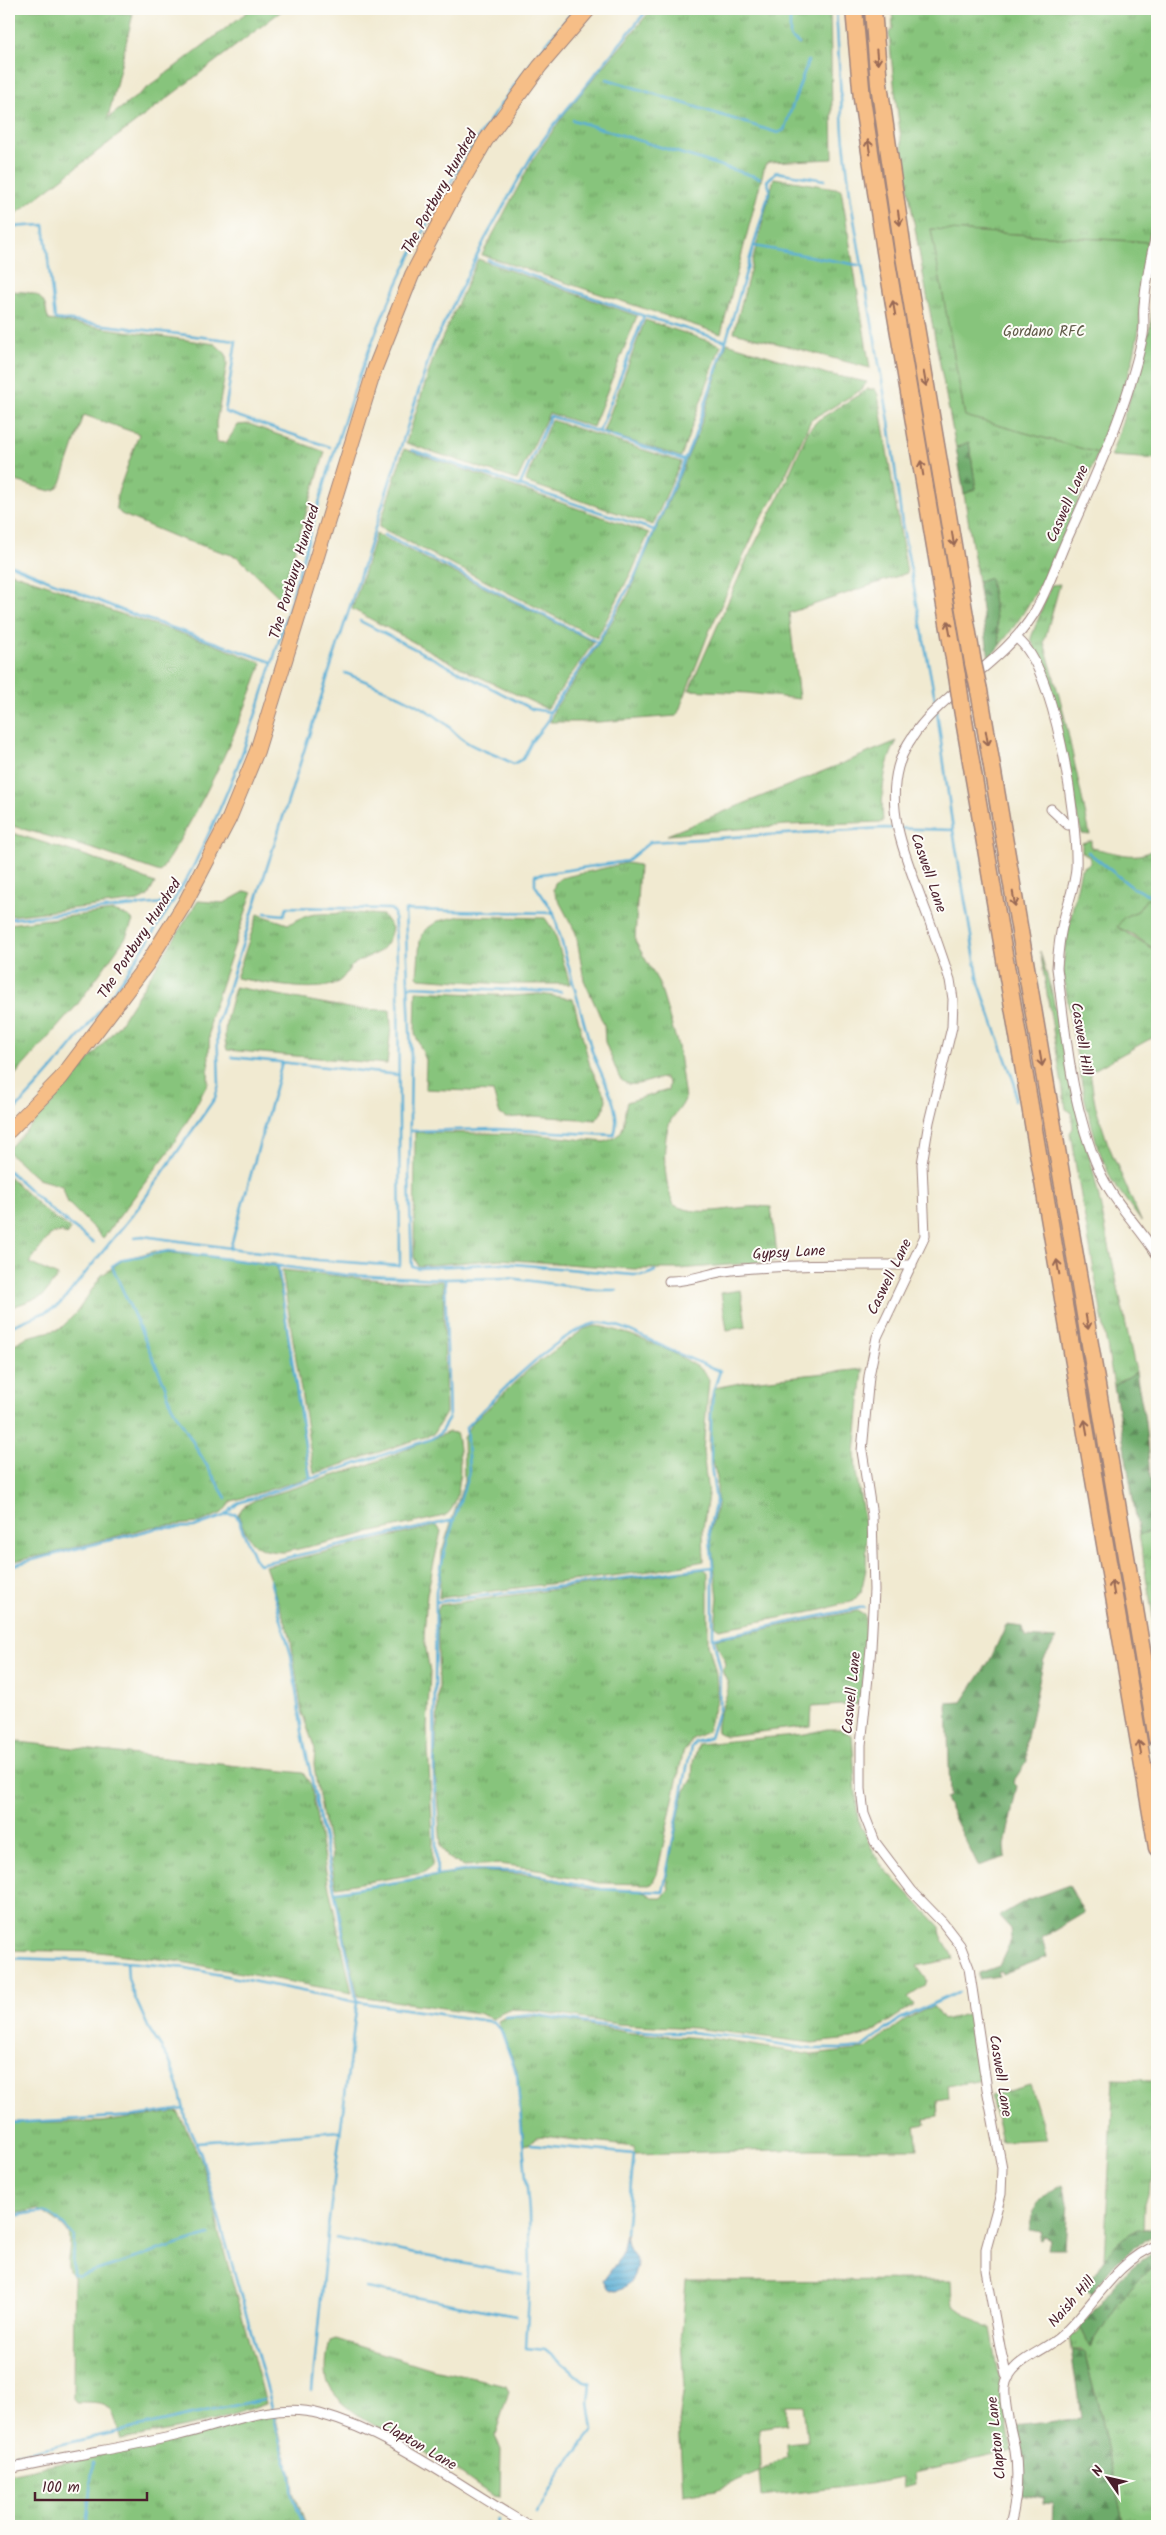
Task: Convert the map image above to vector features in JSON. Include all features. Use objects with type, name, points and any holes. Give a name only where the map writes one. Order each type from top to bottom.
[{"type":"highway","points":[[854,9],[862,99],[883,242],[1157,1848]]},
{"type":"highway","points":[[873,9],[879,84],[903,250],[1157,1739]]},
{"type":"main road","name":"The Portbury Hundred","points":[[9,1131],[61,1078],[135,980],[185,903],[216,844],[257,751],[375,368],[412,275],[449,204],[486,140],[540,66],[589,9]]},
{"type":"street","name":"Caswell Lane","points":[[1009,2377],[1006,2374],[1001,2352],[986,2270],[986,2249],[1001,2194],[1002,2168],[987,2089],[969,1968],[960,1945],[884,1856],[869,1828],[862,1802],[861,1745],[871,1648],[874,1572],[872,1516],[862,1464],[862,1442],[874,1346],[925,1236],[922,1164],[929,1122],[952,1027],[953,999],[942,956],[899,836],[894,810],[894,788],[898,766],[908,746],[922,726],[950,696],[989,665],[1016,638],[1034,615],[1099,469],[1110,435],[1118,419],[1143,334],[1144,306],[1157,231]]},
{"type":"street","name":"Caswell Hill","points":[[1016,638],[1025,645],[1034,658],[1053,711],[1072,809],[1076,845],[1076,870],[1058,949],[1057,968],[1073,1083],[1085,1130],[1099,1170],[1115,1199],[1157,1255]]},
{"type":"street","points":[[1068,825],[1054,812],[1072,809]]},
{"type":"street","name":"Gypsy Lane","points":[[669,1281],[686,1282],[697,1276],[730,1270],[798,1264],[912,1265]]},
{"type":"street","name":"Naish Hill","points":[[1009,2377],[1018,2365],[1063,2335],[1088,2309],[1107,2283],[1125,2264],[1157,2245]]},
{"type":"street","name":"Clapton Lane","points":[[1009,2377],[1005,2390],[1017,2470],[1010,2526]]},
{"type":"street","name":"Clapton Lane","points":[[9,2469],[180,2435],[269,2412],[286,2410],[319,2414],[374,2435],[529,2526]]},
{"type":"green space","points":[[9,9],[86,9],[133,14],[108,118],[251,9],[284,9],[9,219]]},
{"type":"green space","points":[[652,9],[830,9],[833,159],[769,162],[765,165],[721,334],[482,255],[533,159],[566,112]]},
{"type":"green space","points":[[892,9],[1157,9],[1157,213],[1151,242],[931,229],[965,416],[1098,453],[1067,528],[1044,577],[1031,601],[1000,645],[990,579],[978,582],[964,494],[976,488],[969,443],[956,448],[917,241],[894,85],[889,33],[893,28]]},
{"type":"green space","points":[[774,178],[841,189],[870,368],[734,332]]},
{"type":"green space","name":"Gordano RFC","points":[[931,229],[1147,242],[1145,279],[1139,308],[1140,325],[1133,359],[1119,405],[1098,453],[965,416]]},
{"type":"green space","points":[[1157,254],[1157,459],[1111,456],[1138,374],[1151,322]]},
{"type":"green space","points":[[478,259],[637,316],[593,427],[549,413],[517,480],[406,443],[434,356]]},
{"type":"green space","points":[[9,291],[34,294],[39,297],[45,305],[49,320],[215,344],[226,354],[227,364],[216,423],[217,442],[226,443],[238,425],[249,424],[325,452],[280,598],[238,557],[178,538],[121,514],[116,508],[117,495],[139,434],[84,415],[61,483],[56,489],[50,491],[9,479]]},
{"type":"green space","points":[[645,320],[721,345],[681,457],[603,432]]},
{"type":"green space","points":[[727,343],[827,374],[867,382],[861,390],[811,420],[778,491],[761,518],[709,632],[677,716],[598,722],[550,722],[554,710],[591,656],[628,595],[698,433]]},
{"type":"green space","points":[[868,389],[875,389],[878,395],[907,573],[789,613],[799,699],[747,693],[689,690],[747,559],[780,495],[808,431],[818,420]]},
{"type":"green space","points":[[551,420],[681,462],[653,525],[525,482]]},
{"type":"green space","points":[[969,442],[976,489],[964,494],[956,448]]},
{"type":"green space","points":[[404,449],[649,533],[634,567],[597,638],[379,527]]},
{"type":"green space","points":[[376,534],[594,642],[547,709],[469,672],[352,609]]},
{"type":"green space","points":[[9,572],[54,587],[112,611],[208,642],[262,663],[217,771],[190,822],[160,872],[96,850],[9,825]]},
{"type":"green space","points":[[990,578],[1000,645],[989,659],[978,582]]},
{"type":"green space","points":[[1060,584],[1044,642],[1063,710],[1090,835],[1082,834],[1079,824],[1052,699],[1031,638],[1051,585]]},
{"type":"green space","points":[[897,741],[889,760],[884,780],[883,822],[787,825],[667,835]]},
{"type":"green space","points":[[9,832],[90,857],[155,883],[148,896],[138,901],[9,916]]},
{"type":"green space","points":[[1091,840],[1091,848],[1126,855],[1142,854],[1157,846],[1157,902],[1147,898],[1138,911],[1128,915],[1117,927],[1157,951],[1157,1035],[1090,1072],[1095,1104],[1108,1144],[1141,1221],[1112,1181],[1098,1148],[1084,1096],[1063,970],[1065,945],[1081,869],[1090,863],[1090,858],[1082,852],[1082,843]]},
{"type":"green space","points":[[626,863],[639,865],[635,941],[659,983],[678,1046],[685,1099],[670,1122],[665,1141],[666,1175],[674,1205],[697,1211],[759,1206],[771,1207],[778,1261],[680,1269],[633,1269],[500,1259],[418,1266],[414,1257],[415,1132],[531,1134],[604,1142],[612,1139],[621,1131],[627,1102],[668,1090],[669,1083],[665,1078],[640,1084],[629,1084],[619,1077],[605,1042],[604,1025],[584,980],[576,933],[553,890],[555,883],[561,878]]},
{"type":"green space","points":[[246,891],[252,893],[210,1019],[208,1083],[169,1151],[103,1238],[68,1203],[62,1186],[38,1179],[9,1153],[9,1148],[47,1109],[119,1025],[198,901],[224,903]]},
{"type":"green space","points":[[1147,898],[1157,902],[1157,951],[1132,934],[1117,927],[1124,917],[1138,911]]},
{"type":"green space","points":[[113,911],[128,916],[133,921],[126,937],[77,1005],[9,1082],[9,924]]},
{"type":"green space","points":[[343,912],[383,915],[392,928],[386,944],[379,952],[353,965],[338,982],[329,986],[303,988],[236,978],[258,914],[288,924],[310,915]]},
{"type":"green space","points":[[461,916],[545,918],[554,931],[570,984],[501,984],[419,978],[417,976],[420,940],[425,930],[438,921]]},
{"type":"green space","points":[[1040,951],[1052,993],[1068,1075],[1093,1170],[1136,1372],[1114,1386],[1070,1133],[1073,1128],[1071,1112],[1066,1109]]},
{"type":"green space","points":[[235,987],[354,1009],[390,1010],[391,1027],[387,1064],[227,1050],[225,1042],[226,1026]]},
{"type":"green space","points":[[416,991],[513,996],[539,994],[573,999],[590,1066],[606,1098],[605,1108],[596,1120],[532,1116],[506,1118],[500,1114],[493,1092],[425,1089],[426,1060],[415,1034]]},
{"type":"green space","points":[[9,1176],[45,1211],[70,1229],[67,1235],[61,1232],[51,1234],[29,1263],[58,1276],[43,1296],[9,1308]]},
{"type":"green space","points":[[155,1251],[276,1264],[311,1477],[232,1501],[222,1513],[199,1523],[151,1527],[50,1554],[9,1562],[9,1347],[27,1337],[60,1329],[77,1312],[101,1276],[124,1259]]},
{"type":"green space","points":[[282,1270],[382,1280],[443,1281],[446,1413],[433,1434],[314,1474]]},
{"type":"green space","points":[[741,1290],[746,1327],[727,1330],[721,1293]]},
{"type":"green space","points":[[594,1326],[619,1331],[665,1349],[702,1370],[709,1380],[703,1451],[708,1495],[703,1529],[704,1561],[658,1570],[439,1598],[442,1551],[464,1482],[463,1438],[471,1424],[529,1369],[584,1329]]},
{"type":"green space","points":[[863,1369],[855,1454],[856,1472],[867,1538],[866,1569],[861,1592],[854,1600],[822,1610],[719,1629],[715,1626],[718,1598],[710,1531],[717,1506],[717,1478],[709,1448],[710,1401],[714,1388],[750,1381]]},
{"type":"green space","points":[[1136,1372],[1145,1421],[1154,1517],[1154,1529],[1139,1535],[1114,1386]]},
{"type":"green space","points":[[449,1432],[456,1433],[457,1436],[460,1467],[455,1502],[450,1511],[444,1516],[285,1552],[274,1552],[259,1547],[254,1544],[245,1532],[238,1514],[243,1507],[255,1500],[365,1466]]},
{"type":"green space","points":[[437,1526],[441,1531],[427,1594],[424,1637],[430,1673],[427,1728],[433,1841],[432,1866],[423,1873],[336,1887],[331,1862],[332,1853],[328,1843],[316,1780],[315,1749],[302,1713],[290,1635],[265,1566]]},
{"type":"green space","points":[[1154,1529],[1157,1572],[1157,1641],[1139,1535]]},
{"type":"green space","points":[[704,1569],[708,1572],[708,1644],[716,1673],[717,1698],[707,1732],[692,1739],[683,1753],[657,1874],[652,1884],[599,1883],[559,1876],[544,1870],[500,1864],[463,1866],[448,1858],[441,1846],[435,1767],[439,1685],[437,1612],[440,1605]]},
{"type":"green space","points":[[857,1611],[865,1616],[865,1666],[860,1704],[812,1707],[811,1726],[725,1736],[717,1732],[718,1720],[727,1694],[728,1685],[722,1670],[726,1664],[716,1639]]},
{"type":"green space","points":[[1006,1625],[1023,1627],[1025,1637],[1056,1639],[1044,1659],[1026,1742],[1027,1761],[1013,1782],[1017,1786],[1005,1846],[1006,1857],[978,1866],[945,1799],[950,1796],[947,1703],[962,1702],[990,1660]]},
{"type":"green space","points":[[827,1729],[840,1729],[852,1735],[859,1822],[881,1865],[940,1927],[941,1935],[953,1959],[917,1966],[927,1980],[925,1986],[908,1997],[914,2005],[871,2033],[852,2039],[812,2043],[694,2028],[617,2024],[530,2010],[509,2009],[493,2019],[478,2013],[358,1996],[335,1892],[465,1872],[490,1872],[534,1875],[585,1889],[634,1890],[655,1898],[662,1898],[669,1889],[668,1871],[678,1820],[684,1792],[692,1780],[693,1762],[699,1744],[805,1734]]},
{"type":"green space","points":[[9,1741],[303,1773],[311,1785],[328,1883],[352,1993],[176,1961],[98,1952],[9,1950]]},
{"type":"green space","points":[[1069,1885],[1084,1913],[1042,1938],[1047,1957],[1002,1974],[1001,1971],[997,1972],[999,1976],[979,1979],[979,1973],[999,1966],[1012,1938],[1011,1929],[999,1916],[1025,1901]]},
{"type":"green space","points":[[933,2006],[943,2020],[971,2013],[983,2080],[947,2086],[948,2098],[937,2100],[938,2117],[925,2119],[926,2124],[915,2126],[918,2149],[813,2149],[634,2154],[634,2147],[543,2136],[536,2137],[529,2144],[524,2145],[517,2071],[498,2021],[503,2018],[538,2016],[631,2033],[715,2039],[812,2055],[866,2049],[906,2019]]},
{"type":"green space","points":[[1114,2079],[1154,2080],[1156,2146],[1154,2176],[1144,2203],[1143,2231],[1104,2258]]},
{"type":"green space","points":[[1030,2085],[1047,2139],[1002,2141],[991,2096]]},
{"type":"green space","points":[[178,2112],[201,2160],[266,2403],[218,2420],[121,2440],[115,2419],[109,2408],[105,2405],[77,2403],[73,2398],[74,2277],[68,2268],[69,2235],[60,2224],[38,2209],[9,2215],[9,2122],[101,2122]]},
{"type":"green space","points":[[1063,2185],[1068,2203],[1065,2248],[1047,2248],[1049,2238],[1043,2236],[1041,2240],[1039,2239],[1041,2232],[1029,2230],[1033,2213],[1043,2198]]},
{"type":"green space","points":[[1157,2226],[1157,2234],[1120,2259],[1092,2294],[1086,2289],[1116,2244],[1133,2232]]},
{"type":"green space","points":[[1157,2251],[1157,2265],[1128,2291],[1090,2347],[1081,2328],[1124,2275],[1145,2257]]},
{"type":"green space","points":[[1157,2265],[1157,2526],[1124,2526],[1097,2401],[1084,2352],[1081,2350],[1071,2350],[1069,2334],[1077,2333],[1081,2328],[1090,2346],[1128,2291],[1146,2272]]},
{"type":"green space","points":[[951,2280],[952,2302],[955,2306],[985,2328],[991,2328],[1012,2451],[914,2473],[915,2485],[904,2488],[902,2478],[869,2484],[761,2497],[759,2471],[716,2490],[683,2495],[679,2422],[684,2386],[681,2341],[686,2281]],"holes":[[[786,2405],[803,2405],[807,2441],[786,2443],[787,2457],[760,2471],[759,2428],[786,2424]]]},
{"type":"green space","points":[[336,2339],[433,2369],[506,2385],[509,2391],[495,2435],[501,2450],[500,2497],[493,2496],[446,2464],[380,2429],[347,2406],[335,2395],[328,2383],[326,2362],[330,2341]]},
{"type":"green space","points":[[1071,2350],[1084,2352],[1097,2401],[1124,2526],[1053,2526],[1054,2504],[1043,2503],[1044,2498],[1021,2494],[1023,2470],[1015,2426],[1081,2418]]},
{"type":"green space","points":[[275,2414],[283,2450],[292,2475],[294,2492],[306,2526],[9,2526],[9,2474],[191,2436]]},
{"type":"water","points":[[626,2232],[628,2246],[636,2258],[637,2266],[628,2284],[618,2291],[613,2291],[603,2281],[622,2255]]},
{"type":"waterway","points":[[9,1116],[68,1051],[103,1006],[137,958],[195,863],[245,745],[284,624],[346,415],[384,313],[423,232],[468,154],[519,79],[575,9]]},
{"type":"waterway","points":[[9,1327],[53,1309],[62,1302],[138,1208],[215,1098],[219,1085],[217,1024],[433,346],[485,239],[531,157],[553,126],[648,9]]},
{"type":"waterway","points":[[774,9],[790,13],[790,37],[799,44]]},
{"type":"waterway","points":[[836,9],[843,133],[851,202],[889,421],[902,524],[936,704]]},
{"type":"waterway","points":[[607,79],[778,133],[784,130],[808,61]]},
{"type":"waterway","points":[[573,120],[760,178]]},
{"type":"waterway","points":[[345,673],[422,707],[445,723],[462,739],[476,747],[513,764],[523,759],[532,741],[548,721],[550,712],[598,642],[635,576],[694,438],[726,341],[770,189],[767,181],[776,172],[825,180]]},
{"type":"waterway","points":[[9,227],[44,225],[55,319],[236,341],[225,412],[330,447]]},
{"type":"waterway","points":[[754,246],[863,266]]},
{"type":"waterway","points":[[488,260],[644,316],[726,341]]},
{"type":"waterway","points":[[599,432],[644,316]]},
{"type":"waterway","points":[[520,485],[550,416],[684,460]]},
{"type":"waterway","points":[[412,450],[654,530]]},
{"type":"waterway","points":[[384,535],[597,642]]},
{"type":"waterway","points":[[9,564],[126,612],[272,662]]},
{"type":"waterway","points":[[360,621],[532,709],[550,712]]},
{"type":"waterway","points":[[937,712],[953,830],[979,983],[1015,1085],[1015,1101]]},
{"type":"waterway","points":[[655,1271],[646,1275],[633,1275],[503,1263],[418,1268],[412,1266],[409,1176],[411,1057],[405,910],[554,913],[535,885],[535,875],[627,861],[650,842],[884,828],[953,830]]},
{"type":"waterway","points":[[1088,852],[1133,888],[1157,898]]},
{"type":"waterway","points":[[9,919],[173,902]]},
{"type":"waterway","points":[[135,1237],[143,1236],[318,1260],[400,1266],[398,971],[394,912],[390,909],[287,907],[284,915],[265,913]]},
{"type":"waterway","points":[[410,1131],[496,1129],[614,1135],[616,1125],[614,1104],[592,1051],[554,914]]},
{"type":"waterway","points":[[409,986],[561,992]]},
{"type":"waterway","points":[[232,1057],[399,1075]]},
{"type":"waterway","points":[[230,1249],[282,1063]]},
{"type":"waterway","points":[[9,1171],[50,1209],[93,1243]]},
{"type":"waterway","points":[[226,1498],[171,1405],[164,1383],[112,1266],[123,1259],[169,1251],[346,1275],[445,1279],[509,1278],[597,1290],[617,1290]]},
{"type":"waterway","points":[[278,1267],[310,1478]]},
{"type":"waterway","points":[[9,1566],[158,1528],[194,1527],[224,1516],[238,1503],[431,1439],[440,1433],[449,1418],[445,1279]]},
{"type":"waterway","points":[[336,1892],[470,1870],[528,1872],[567,1883],[601,1889],[663,1892],[691,1747],[695,1742],[710,1738],[719,1709],[720,1667],[713,1638],[713,1567],[709,1529],[716,1501],[711,1466],[711,1417],[713,1392],[720,1371],[620,1327],[604,1323],[590,1325],[552,1347],[531,1364],[466,1427],[469,1472],[445,1549],[436,1591],[434,1774],[437,1875]]},
{"type":"waterway","points":[[225,1515],[236,1514],[254,1558],[259,1564],[454,1520]]},
{"type":"waterway","points":[[436,1602],[712,1567]]},
{"type":"waterway","points":[[270,1580],[291,1655],[302,1732],[357,2002],[494,2022],[501,2030],[517,2075],[529,2212],[530,2276],[526,2348],[545,2350],[582,2380],[591,2383],[589,2402],[593,2431],[563,2468],[536,2514]]},
{"type":"waterway","points":[[713,1638],[864,1607]]},
{"type":"waterway","points":[[9,1958],[127,1962],[186,1968],[357,2002],[327,2235],[312,2390]]},
{"type":"waterway","points":[[127,1962],[128,1978],[132,1991],[149,2029],[169,2060],[179,2088],[187,2123],[201,2154],[270,2399],[282,2452],[290,2471],[293,2496],[304,2526]]},
{"type":"waterway","points":[[505,2017],[531,2014],[632,2030],[690,2032],[750,2039],[808,2049],[843,2049],[862,2047],[900,2019],[959,1992]]},
{"type":"waterway","points":[[9,2123],[135,2116],[184,2109]]},
{"type":"waterway","points":[[197,2142],[340,2131]]},
{"type":"waterway","points":[[531,2144],[634,2154],[626,2232]]},
{"type":"waterway","points":[[9,2217],[39,2212],[51,2215],[57,2219],[74,2236],[73,2274],[79,2276],[209,2235]]},
{"type":"waterway","points":[[335,2238],[522,2275]]},
{"type":"waterway","points":[[366,2288],[516,2316]]},
{"type":"waterway","points":[[9,2456],[264,2399]]},
{"type":"waterway","points":[[86,2526],[93,2463]]},
{"type":"waterway","points":[[497,2526],[498,2520]]}]
